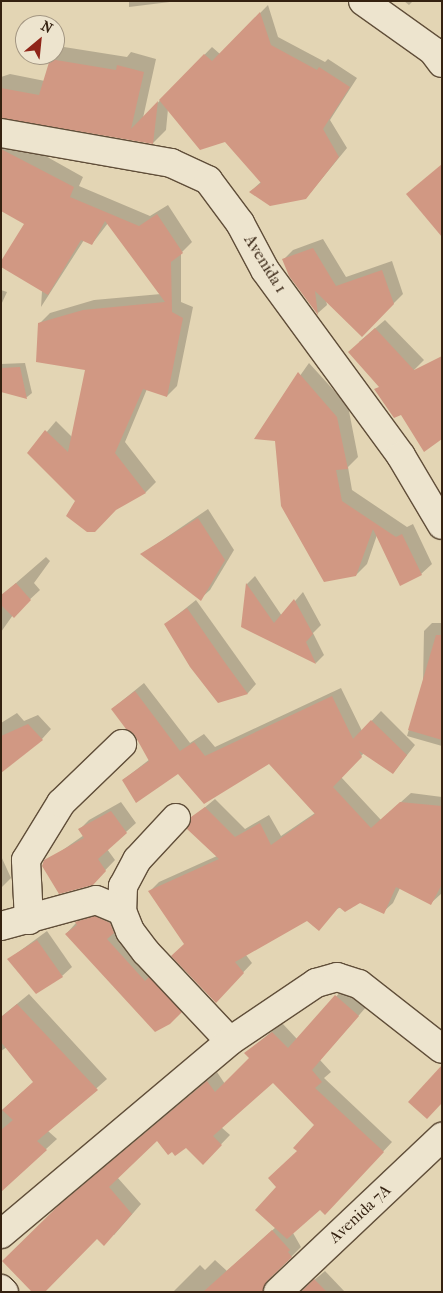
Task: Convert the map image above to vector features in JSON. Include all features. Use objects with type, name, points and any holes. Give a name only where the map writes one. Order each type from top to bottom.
[{"type":"street","points":[[363,1],[433,51],[442,63]]},
{"type":"street","name":"Avenida 1","points":[[1,133],[171,163],[208,180],[240,223],[265,270],[401,456],[442,525]]},
{"type":"street","points":[[29,920],[26,860],[61,803],[122,744]]},
{"type":"street","points":[[176,818],[138,860],[123,886],[122,911],[130,932],[146,952],[230,1041]]},
{"type":"street","points":[[1,926],[29,920],[96,900],[122,911]]},
{"type":"street","points":[[1,1234],[230,1041],[316,983],[337,977],[359,984],[442,1050]]},
{"type":"street","name":"Avenida 7A","points":[[278,1292],[442,1137]]},
{"type":"street","points":[[1,1289],[4,1292]]},
{"type":"building","points":[[260,12],[271,45],[317,70],[319,67],[350,87],[323,129],[339,157],[306,199],[270,206],[249,192],[261,183],[225,142],[200,150],[159,100],[204,54],[212,61]]},
{"type":"building","points":[[65,62],[116,70],[117,65],[144,72],[131,129],[158,101],[153,144],[1,118],[1,88],[39,95],[48,65],[65,65]]},
{"type":"building","points":[[1,149],[74,187],[70,197],[139,226],[157,214],[183,253],[171,262],[172,312],[183,318],[167,397],[143,389],[115,453],[146,493],[116,510],[95,532],[87,532],[66,516],[75,501],[27,453],[45,430],[68,452],[85,370],[36,362],[38,323],[83,310],[165,302],[105,221],[92,245],[81,240],[48,295],[1,267],[1,261],[24,224],[1,211]]},
{"type":"building","points":[[442,164],[442,237],[406,194]]},
{"type":"building","points":[[313,248],[336,286],[382,270],[394,304],[362,337],[315,291],[318,315],[289,276],[282,259]]},
{"type":"building","points":[[375,328],[414,370],[442,356],[442,439],[424,452],[401,415],[394,418],[374,389],[379,387],[348,352]]},
{"type":"building","points":[[20,367],[27,399],[1,392],[1,368]]},
{"type":"building","points":[[298,372],[337,417],[348,469],[336,470],[342,501],[396,537],[402,534],[422,575],[400,586],[373,529],[356,576],[324,582],[281,506],[275,441],[254,439]]},
{"type":"building","points":[[198,518],[225,560],[201,601],[140,554]]},
{"type":"building","points":[[16,583],[31,600],[14,618],[1,605],[1,595]]},
{"type":"building","points":[[246,583],[274,623],[294,599],[313,634],[306,642],[316,664],[241,627]]},
{"type":"building","points":[[187,608],[248,694],[218,703],[190,667],[164,624]]},
{"type":"building","points":[[436,635],[442,635],[442,740],[408,730]]},
{"type":"building","points":[[135,691],[180,751],[194,742],[205,756],[332,696],[353,739],[371,720],[407,755],[393,774],[359,751],[362,757],[333,787],[371,828],[400,802],[442,806],[442,884],[431,905],[396,887],[384,914],[360,903],[345,912],[339,907],[319,931],[307,921],[235,962],[244,973],[216,1003],[171,956],[184,944],[148,891],[219,859],[187,829],[191,817],[205,807],[235,837],[260,823],[271,845],[315,814],[269,764],[204,804],[178,774],[136,803],[122,780],[149,761],[134,734],[126,729],[111,709]]},
{"type":"building","points":[[28,724],[43,740],[1,773],[1,736]]},
{"type":"building","points":[[111,811],[127,833],[98,859],[106,871],[93,885],[59,894],[42,866],[44,860],[84,838],[78,829]]},
{"type":"building","points":[[95,916],[110,923],[114,933],[107,939],[145,981],[149,977],[182,1012],[170,1024],[155,1032],[65,934],[77,925],[75,922]]},
{"type":"building","points":[[37,940],[63,977],[36,994],[7,959]]},
{"type":"building","points":[[335,995],[359,1016],[312,1070],[322,1082],[315,1088],[384,1152],[325,1215],[320,1210],[287,1239],[255,1210],[276,1187],[268,1178],[297,1151],[293,1148],[314,1125],[273,1083],[213,1136],[222,1145],[203,1165],[186,1148],[175,1156],[172,1152],[168,1155],[157,1141],[109,1187],[132,1214],[104,1246],[97,1239],[45,1292],[32,1292],[2,1261],[58,1206],[207,1081],[215,1092],[249,1058],[244,1053],[272,1032],[288,1048]]},
{"type":"building","points":[[17,1004],[98,1090],[37,1141],[47,1150],[1,1192],[1,1130],[13,1120],[2,1110],[33,1082],[1,1042],[1,1017]]},
{"type":"building","points":[[442,1065],[442,1103],[427,1119],[408,1102]]},
{"type":"building","points":[[272,1230],[290,1250],[288,1252],[292,1257],[267,1281],[263,1292],[203,1292]]},
{"type":"building","points":[[314,1279],[327,1292],[301,1292]]}]
